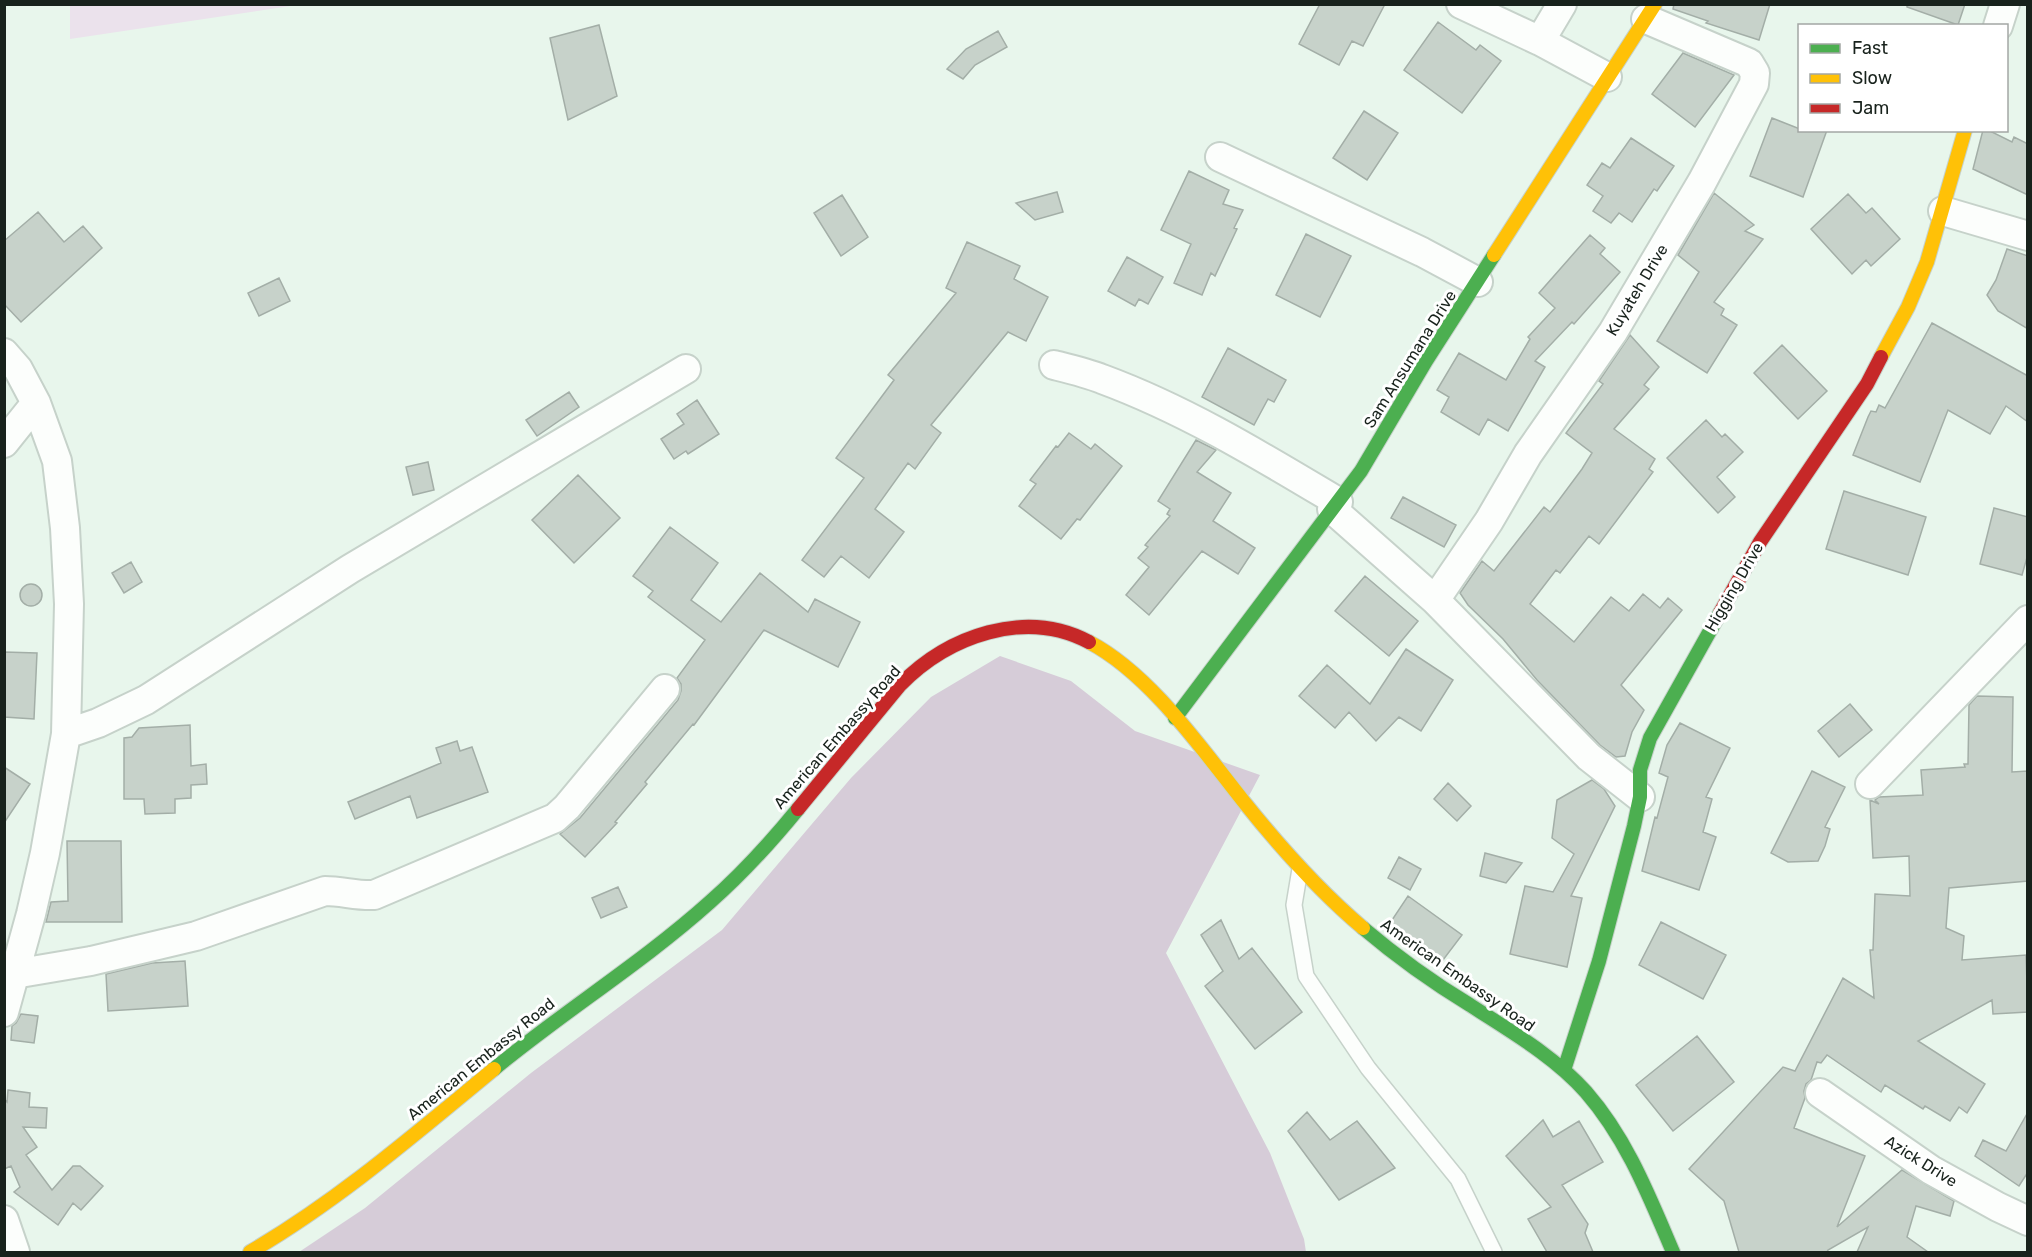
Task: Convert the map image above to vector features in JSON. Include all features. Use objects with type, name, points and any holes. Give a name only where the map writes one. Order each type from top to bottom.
[{"type":"street","points":[[1461,4],[1540,41],[1607,77]]},
{"type":"street","points":[[1540,41],[1562,4]]},
{"type":"street","points":[[1999,24],[2005,4]]},
{"type":"street","name":"Sam Ansumana Drive","points":[[1175,718],[1361,471],[1426,361],[1651,12]]},
{"type":"street","name":"Kuyateh Drive","points":[[1435,600],[1489,521],[1528,454],[1613,332],[1702,182],[1754,84],[1755,73],[1749,63],[1651,12]]},
{"type":"street","name":"Higging Drive","points":[[1564,1070],[1599,961],[1634,826],[1640,797],[1640,770],[1643,754],[1760,542],[1867,384],[1908,308],[1927,262],[1964,132]]},
{"type":"street","points":[[1220,157],[1422,252],[1478,282]]},
{"type":"street","points":[[1943,211],[2028,236]]},
{"type":"street","points":[[4,353],[18,369],[36,403],[57,461],[65,528],[69,604],[66,734],[45,853],[4,1011]]},
{"type":"street","points":[[1054,365],[1101,378],[1170,407],[1222,433],[1335,506],[1435,600],[1589,757],[1640,797]]},
{"type":"street","points":[[66,734],[98,723],[146,700],[350,569],[686,369]]},
{"type":"street","points":[[4,443],[36,403]]},
{"type":"street","points":[[1870,784],[2028,620]]},
{"type":"street","name":"American Embassy Road","points":[[250,1252],[273,1240],[345,1190],[548,1025],[710,903],[765,848],[921,664],[945,649],[969,639],[1003,630],[1033,627],[1055,628],[1097,645],[1126,666],[1175,718],[1300,869],[1343,912],[1398,958],[1512,1032],[1564,1070],[1589,1094],[1638,1170],[1673,1252]]},
{"type":"street","points":[[14,974],[91,961],[196,936],[324,891],[374,896],[555,818],[567,807],[665,689]]},
{"type":"street","name":"Azick Drive","points":[[1820,1094],[1931,1170],[2028,1221]]},
{"type":"street","points":[[4,1220],[15,1252]]},
{"type":"lane","points":[[1300,869],[1294,904],[1306,976],[1368,1068],[1458,1179],[1494,1252]]},
{"type":"shaded area","points":[[70,4],[297,5],[70,39]]},
{"type":"shaded area","points":[[1000,656],[1071,681],[1135,731],[1260,775],[1166,953],[1270,1153],[1304,1239],[1306,1252],[299,1252],[365,1208],[531,1073],[722,930],[851,778],[931,697]]},
{"type":"building","points":[[1320,4],[1385,4],[1363,46],[1352,41],[1339,65],[1299,44]]},
{"type":"building","points":[[1674,4],[1770,4],[1759,40],[1706,23],[1708,21],[1673,9]]},
{"type":"building","points":[[1907,4],[1965,4],[1958,24],[1907,7]]},
{"type":"building","points":[[1438,22],[1476,50],[1480,45],[1501,61],[1462,113],[1404,70]]},
{"type":"building","points":[[599,25],[617,96],[568,120],[550,38]]},
{"type":"building","points":[[998,31],[1007,47],[975,65],[963,79],[947,69],[966,49]]},
{"type":"building","points":[[1683,53],[1734,75],[1695,127],[1652,94]]},
{"type":"building","points":[[1364,111],[1398,133],[1367,180],[1333,158]]},
{"type":"building","points":[[1772,118],[1798,128],[1798,132],[1826,132],[1803,197],[1750,176]]},
{"type":"building","points":[[1982,132],[1992,132],[2012,142],[2014,137],[2028,144],[2028,195],[1973,169]]},
{"type":"building","points":[[1631,138],[1674,166],[1657,191],[1654,189],[1632,222],[1619,213],[1611,223],[1593,211],[1603,196],[1587,185],[1602,163],[1610,168]]},
{"type":"building","points":[[1189,171],[1229,190],[1223,204],[1243,210],[1234,228],[1237,229],[1215,276],[1211,273],[1202,295],[1174,283],[1191,244],[1161,230]]},
{"type":"building","points":[[1057,192],[1063,212],[1035,220],[1016,203]]},
{"type":"building","points":[[1714,193],[1754,225],[1745,231],[1763,239],[1714,302],[1724,309],[1721,315],[1737,325],[1707,373],[1657,341],[1699,272],[1678,255]]},
{"type":"building","points":[[1848,194],[1866,213],[1872,208],[1900,239],[1871,266],[1866,260],[1852,274],[1811,229]]},
{"type":"building","points":[[842,195],[868,237],[841,256],[814,213]]},
{"type":"building","points":[[38,212],[64,242],[83,226],[102,248],[21,322],[4,304],[4,241]]},
{"type":"building","points":[[1306,234],[1351,256],[1320,317],[1276,295]]},
{"type":"building","points":[[1590,235],[1605,248],[1600,254],[1620,272],[1574,324],[1572,322],[1535,361],[1545,367],[1508,431],[1488,419],[1479,435],[1441,412],[1449,397],[1437,390],[1459,353],[1506,380],[1530,339],[1528,337],[1555,308],[1539,293]]},
{"type":"building","points":[[967,242],[1020,266],[1014,279],[1048,297],[1026,341],[1008,332],[931,425],[941,433],[915,469],[908,463],[875,509],[904,532],[869,578],[841,556],[824,577],[802,560],[864,478],[836,458],[894,380],[888,375],[956,293],[946,288]]},
{"type":"building","points":[[2007,249],[2028,256],[2028,329],[1998,311],[1987,295],[1996,280]]},
{"type":"building","points":[[1127,257],[1163,277],[1148,304],[1139,299],[1135,306],[1108,291]]},
{"type":"building","points":[[279,278],[290,301],[259,316],[248,293]]},
{"type":"building","points":[[1932,323],[2028,376],[2028,422],[2006,406],[1990,434],[1948,410],[1920,482],[1853,455],[1871,411],[1876,412],[1879,405],[1885,408]]},
{"type":"building","points":[[1630,335],[1659,367],[1644,385],[1649,389],[1614,429],[1655,459],[1649,469],[1653,472],[1599,544],[1589,536],[1560,573],[1556,570],[1530,604],[1574,642],[1611,597],[1629,611],[1643,594],[1660,608],[1668,598],[1682,610],[1621,685],[1644,710],[1632,732],[1625,756],[1616,757],[1600,745],[1537,680],[1503,639],[1468,605],[1460,593],[1482,561],[1494,571],[1544,507],[1550,512],[1582,469],[1592,453],[1566,433],[1603,384],[1599,381]]},
{"type":"building","points":[[1782,345],[1827,391],[1798,419],[1754,373]]},
{"type":"building","points":[[1228,348],[1286,380],[1274,402],[1268,399],[1254,425],[1202,397]]},
{"type":"building","points":[[569,392],[579,407],[537,436],[526,420]]},
{"type":"building","points":[[697,400],[719,434],[688,454],[686,451],[674,459],[661,439],[684,424],[677,414]]},
{"type":"building","points":[[1706,420],[1722,437],[1725,434],[1743,452],[1717,477],[1735,497],[1718,513],[1667,458]]},
{"type":"building","points":[[1069,433],[1091,449],[1095,444],[1122,466],[1080,520],[1077,519],[1061,539],[1019,506],[1036,484],[1030,480]]},
{"type":"building","points":[[1196,440],[1216,450],[1197,472],[1231,493],[1213,521],[1255,548],[1238,574],[1202,551],[1149,615],[1126,595],[1149,567],[1138,558],[1148,547],[1145,545],[1170,516],[1167,514],[1170,509],[1158,501]]},
{"type":"building","points":[[428,462],[434,490],[413,495],[406,467]]},
{"type":"building","points":[[578,475],[620,518],[574,563],[532,520]]},
{"type":"building","points":[[1844,491],[1926,517],[1908,575],[1826,549]]},
{"type":"building","points":[[1403,497],[1456,525],[1444,547],[1391,518]]},
{"type":"building","points":[[1994,508],[2028,517],[2028,554],[2022,575],[1980,564]]},
{"type":"building","points":[[670,527],[718,563],[691,600],[721,622],[760,573],[808,612],[815,599],[860,622],[838,667],[764,630],[694,725],[645,782],[647,784],[615,822],[617,823],[585,857],[560,834],[580,818],[678,700],[681,684],[677,678],[705,640],[648,597],[653,591],[633,576]]},
{"type":"building","points":[[131,562],[142,582],[124,593],[112,573]]},
{"type":"building","points":[[1365,576],[1418,621],[1389,656],[1335,611]]},
{"type":"building","points":[[31,584],[39,587],[42,595],[39,603],[31,606],[23,603],[20,595],[23,587]]},
{"type":"building","points":[[1406,649],[1453,680],[1421,731],[1399,717],[1376,741],[1349,712],[1335,728],[1299,696],[1327,665],[1370,704]]},
{"type":"building","points":[[4,652],[37,653],[34,719],[4,717]]},
{"type":"building","points":[[1977,696],[2013,697],[2012,772],[2028,771],[2028,881],[1949,888],[1946,928],[1964,936],[1962,960],[2026,955],[2028,1012],[1993,1014],[1992,1000],[1918,1041],[1985,1084],[1967,1113],[1959,1107],[1950,1121],[1925,1106],[1923,1109],[1885,1085],[1881,1092],[1827,1055],[1821,1063],[1817,1062],[1811,1080],[1806,1084],[1805,1098],[1794,1128],[1865,1156],[1837,1227],[1902,1170],[1954,1201],[1950,1216],[1916,1206],[1907,1237],[1928,1252],[1857,1252],[1868,1227],[1827,1252],[1739,1252],[1724,1201],[1689,1169],[1783,1067],[1795,1071],[1843,978],[1874,998],[1870,950],[1873,950],[1875,894],[1910,896],[1909,856],[1873,858],[1870,800],[1879,804],[1875,800],[1879,797],[1923,795],[1921,770],[1965,767],[1964,764],[1968,764],[1969,705]]},
{"type":"building","points":[[1850,704],[1872,730],[1839,757],[1818,731]]},
{"type":"building","points":[[1680,723],[1730,748],[1706,797],[1712,799],[1703,832],[1716,837],[1699,890],[1642,871],[1655,817],[1657,818],[1668,777],[1659,773],[1667,745]]},
{"type":"building","points":[[190,725],[191,766],[206,764],[207,784],[191,785],[191,798],[175,799],[175,813],[145,814],[144,799],[124,799],[124,738],[132,737],[139,728]]},
{"type":"building","points":[[457,741],[460,751],[472,747],[488,792],[417,818],[410,796],[355,819],[348,802],[441,763],[436,748]]},
{"type":"building","points":[[4,767],[30,784],[4,823]]},
{"type":"building","points":[[1812,771],[1845,787],[1825,827],[1830,829],[1818,861],[1788,862],[1771,853]]},
{"type":"building","points":[[1592,780],[1604,789],[1615,806],[1571,896],[1582,898],[1567,967],[1510,954],[1525,886],[1553,892],[1574,854],[1552,838],[1557,800]]},
{"type":"building","points":[[1448,783],[1471,806],[1457,821],[1434,799]]},
{"type":"building","points":[[67,841],[121,841],[122,922],[46,922],[51,902],[68,901]]},
{"type":"building","points":[[1485,853],[1522,863],[1506,883],[1480,876]]},
{"type":"building","points":[[1399,857],[1421,869],[1410,890],[1388,878]]},
{"type":"building","points":[[618,887],[627,907],[601,918],[592,898]]},
{"type":"building","points":[[1408,896],[1462,935],[1443,960],[1390,923]]},
{"type":"building","points":[[1221,920],[1239,959],[1252,948],[1302,1012],[1255,1049],[1205,986],[1223,971],[1201,935]]},
{"type":"building","points":[[1661,922],[1726,955],[1703,999],[1639,965]]},
{"type":"building","points":[[185,961],[188,1006],[108,1011],[106,974],[152,963]]},
{"type":"building","points":[[21,1014],[38,1016],[34,1043],[11,1040],[12,1026]]},
{"type":"building","points":[[1697,1036],[1734,1082],[1673,1131],[1636,1085]]},
{"type":"building","points":[[8,1090],[30,1093],[29,1107],[47,1108],[46,1128],[23,1127],[37,1147],[26,1155],[52,1190],[73,1166],[80,1166],[103,1186],[81,1210],[73,1203],[58,1225],[14,1192],[20,1187],[11,1166],[4,1169],[4,1099],[7,1102]]},
{"type":"building","points":[[1307,1112],[1330,1140],[1357,1121],[1395,1168],[1339,1200],[1288,1131]]},
{"type":"building","points":[[2028,1112],[2028,1172],[2019,1186],[1975,1156],[1983,1140],[2006,1151]]},
{"type":"building","points":[[1543,1120],[1553,1137],[1579,1121],[1603,1162],[1562,1185],[1588,1224],[1585,1233],[1593,1252],[1547,1252],[1528,1219],[1551,1207],[1506,1156]]},
{"type":"traffic: fast","points":[[1175,718],[1361,471],[1426,361],[1494,255]]},
{"type":"traffic: fast","points":[[1564,1070],[1599,961],[1634,826],[1640,797],[1640,770],[1650,738],[1720,613]]},
{"type":"traffic: fast","points":[[494,1069],[684,924],[745,869],[798,809]]},
{"type":"traffic: fast","points":[[1363,928],[1428,978],[1516,1034],[1546,1056],[1586,1092],[1614,1129],[1636,1169],[1673,1252]]},
{"type":"traffic: slow","points":[[1494,255],[1655,4]]},
{"type":"traffic: slow","points":[[1881,357],[1908,307],[1927,262],[1964,132]]},
{"type":"traffic: slow","points":[[1089,642],[1111,656],[1154,692],[1286,852],[1330,899],[1363,928]]},
{"type":"traffic: slow","points":[[250,1252],[315,1211],[406,1142],[494,1069]]},
{"type":"traffic: jam","points":[[1720,613],[1760,542],[1867,384],[1881,357]]},
{"type":"traffic: jam","points":[[798,809],[900,685],[941,653],[988,632],[1014,628],[1039,627],[1064,632],[1089,642]]}]
